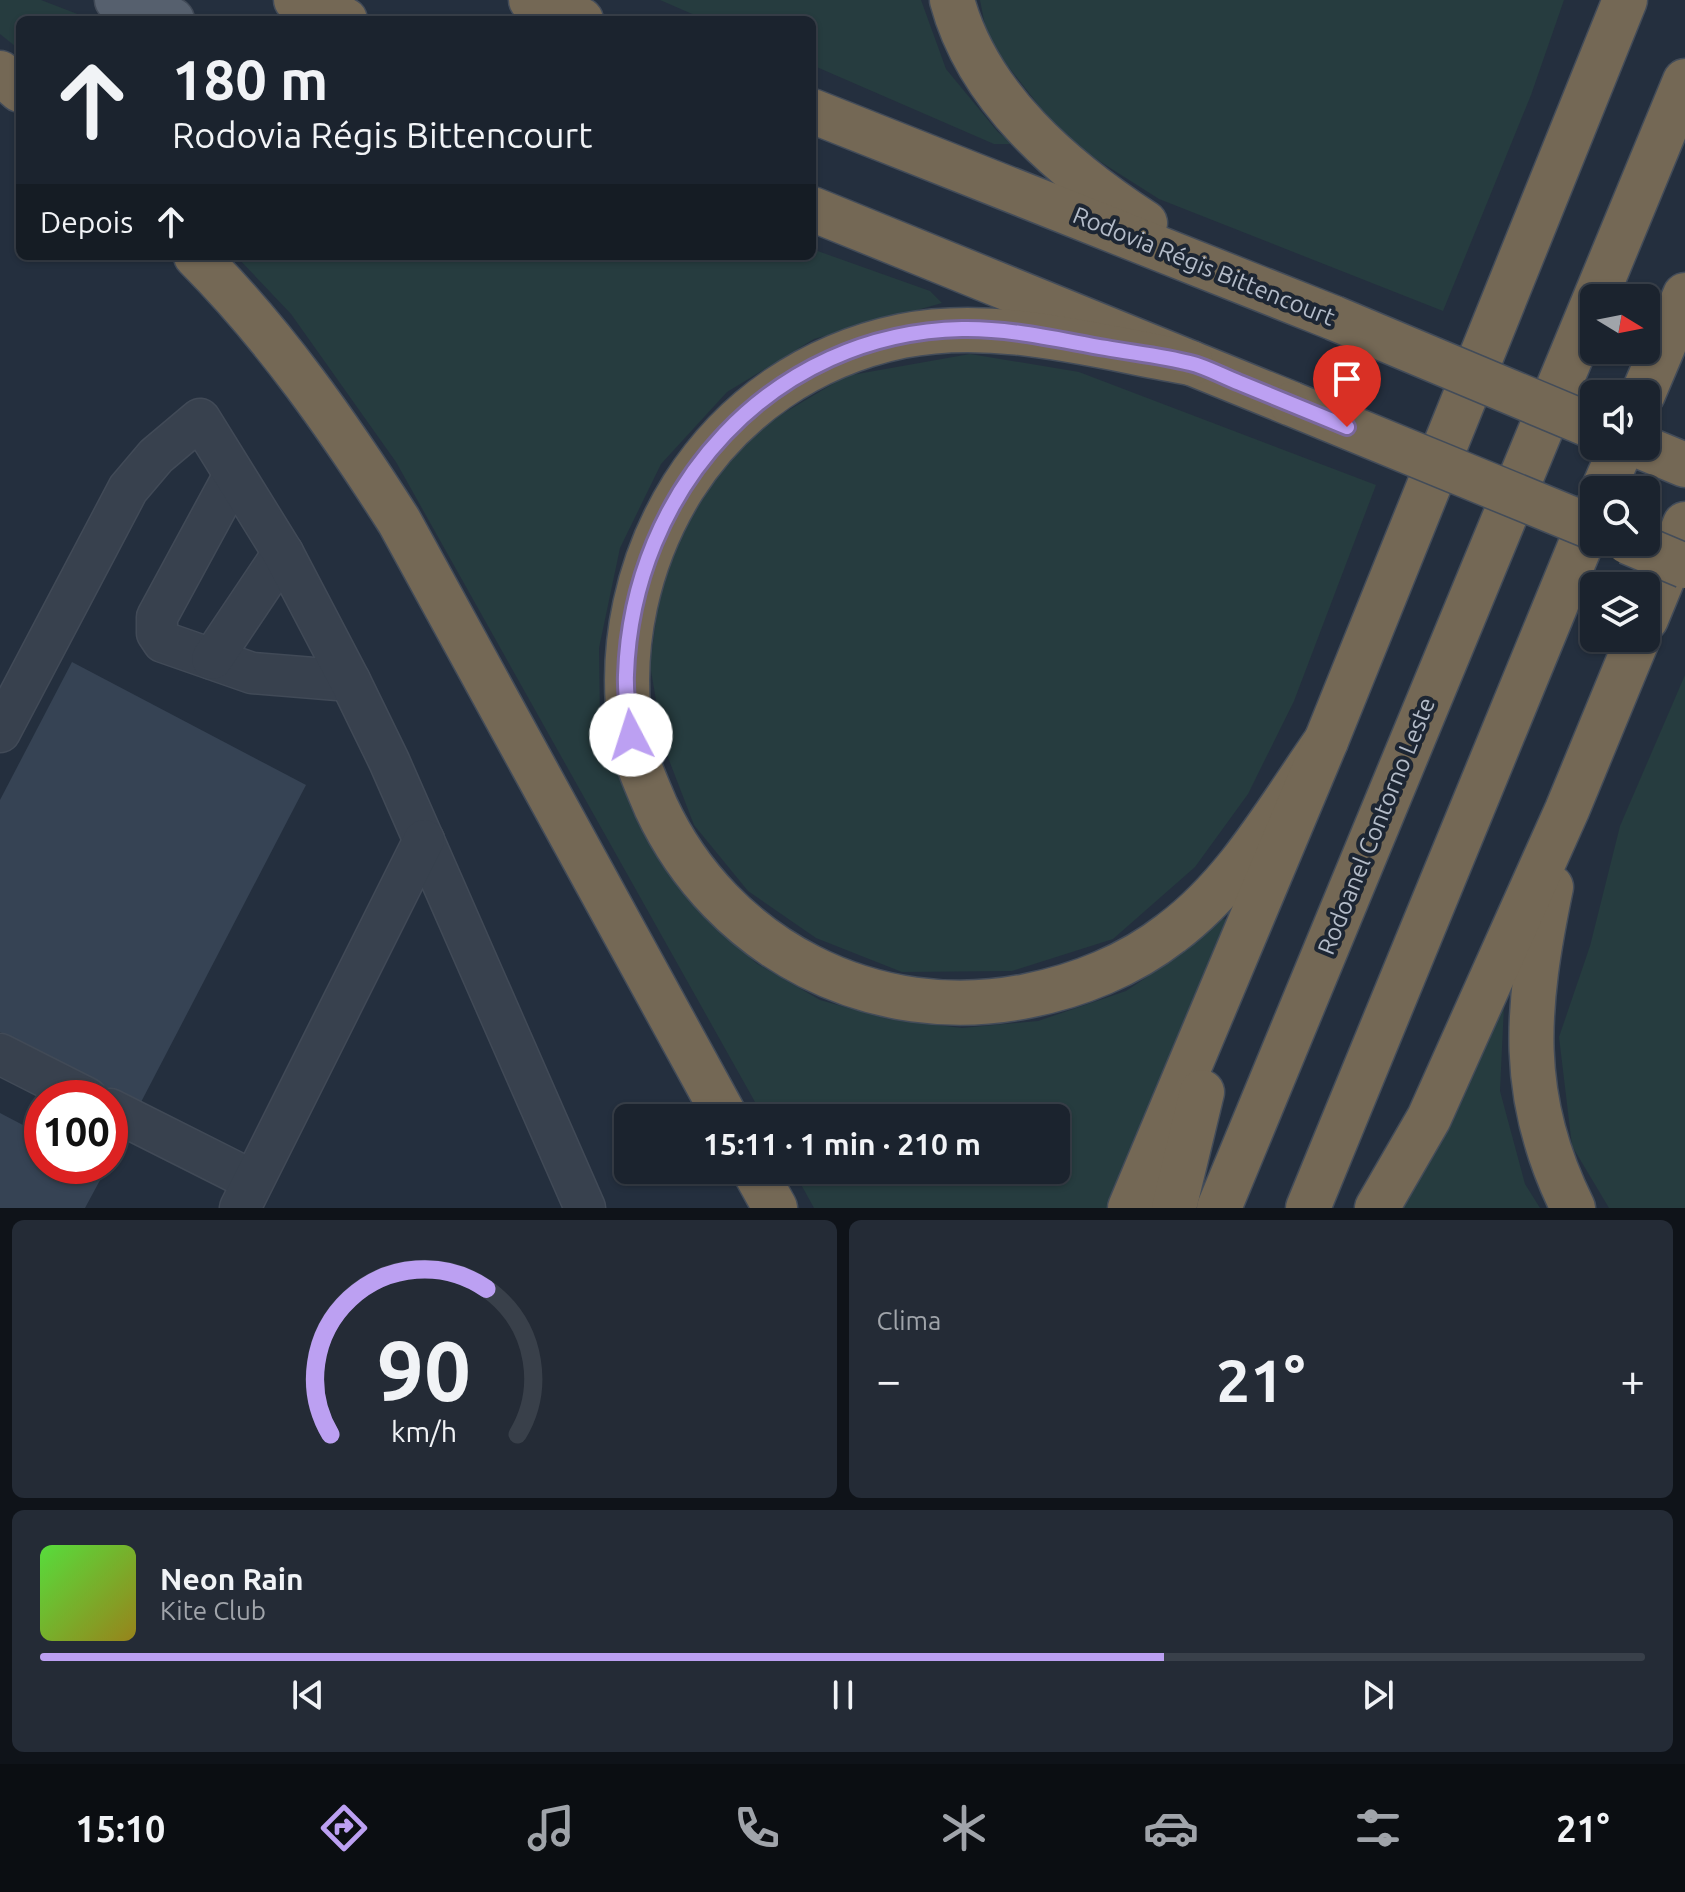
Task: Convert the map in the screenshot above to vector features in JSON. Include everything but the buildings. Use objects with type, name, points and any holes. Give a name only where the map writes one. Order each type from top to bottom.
[{"type":"highway","points":[[296,0],[335,16]]},
{"type":"highway","points":[[952,0],[969,47],[995,88],[1030,130],[1106,197],[1217,270]]},
{"type":"highway","points":[[1587,95],[1601,0]]},
{"type":"highway","points":[[1130,1208],[1326,741],[1625,0]]},
{"type":"highway","points":[[0,73],[16,87]]},
{"type":"highway","name":"Rodoanel Contorno Leste","points":[[1219,1208],[1685,81]]},
{"type":"highway","name":"Rodovia Régis Bittencourt","points":[[816,113],[1217,270],[1580,421]]},
{"type":"highway","points":[[816,211],[1580,522]]},
{"type":"highway","points":[[200,260],[280,350],[348,441],[399,521],[718,1104]]},
{"type":"highway","points":[[1649,380],[1685,295]]},
{"type":"highway","points":[[1191,363],[1031,335],[962,329],[903,336],[839,354],[789,380],[741,416],[700,460],[665,515],[646,564],[632,617],[626,676],[631,735],[644,780],[670,836],[709,890],[762,940],[817,972],[879,994],[937,1005],[991,1004],[1058,990],[1119,966],[1171,934],[1219,890],[1326,741]]},
{"type":"highway","points":[[1660,455],[1685,465]]},
{"type":"highway","points":[[1660,585],[1685,524]]},
{"type":"highway","points":[[1308,1208],[1580,548]]},
{"type":"highway","points":[[1660,555],[1685,566]]},
{"type":"highway","points":[[1377,1208],[1429,1118],[1567,810],[1632,652]]},
{"type":"highway","points":[[1567,810],[1536,975],[1530,1065],[1536,1108],[1551,1164],[1573,1208]]},
{"type":"highway","points":[[1174,1208],[1232,965]]},
{"type":"highway","points":[[762,1184],[775,1208]]},
{"type":"main road","points":[[117,0],[161,16]]},
{"type":"lane","points":[[0,732],[128,489],[156,456],[200,419],[283,553],[350,681],[424,840],[585,1208]]},
{"type":"lane","points":[[234,475],[157,617],[157,633],[163,642],[252,673],[350,681]]},
{"type":"lane","points":[[212,659],[283,553]]},
{"type":"lane","points":[[128,1120],[246,1194],[424,840]]},
{"type":"lane","points":[[0,1054],[51,1080]]},
{"type":"green space","points":[[0,0],[41,0],[83,16],[16,16],[16,47],[0,34]]},
{"type":"green space","points":[[660,0],[921,0],[946,69],[998,132],[1013,144],[994,144],[816,67],[816,16],[697,16]]},
{"type":"green space","points":[[980,0],[1564,0],[1531,95],[1443,311],[1159,199],[1066,140],[988,41]]},
{"type":"green space","points":[[816,250],[930,291],[942,303],[814,339],[727,392],[661,464],[620,548],[599,648],[600,723],[643,827],[696,906],[756,963],[820,1000],[888,1019],[962,1028],[1038,1021],[1126,991],[1180,955],[1216,921],[1230,918],[1107,1208],[814,1208],[801,1184],[1070,1184],[1070,1104],[756,1104],[396,462],[291,314],[240,260],[816,260]]},
{"type":"green space","points":[[970,354],[1079,372],[1376,485],[1294,701],[1248,794],[1195,867],[1113,939],[1012,971],[902,972],[816,938],[748,891],[694,825],[664,747],[650,665],[664,558],[737,441],[846,376]]},
{"type":"green space","points":[[1685,675],[1685,1208],[1609,1208],[1572,1146],[1559,1037],[1590,946],[1620,826]]},
{"type":"green space","points":[[1505,984],[1500,1091],[1525,1184],[1540,1208],[1403,1208],[1438,1142]]},
{"type":"route","points":[[631,735],[626,676],[632,617],[646,564],[665,515],[700,460],[741,416],[789,380],[839,354],[903,336],[962,329],[1031,335],[1191,363],[1347,427]]}]
